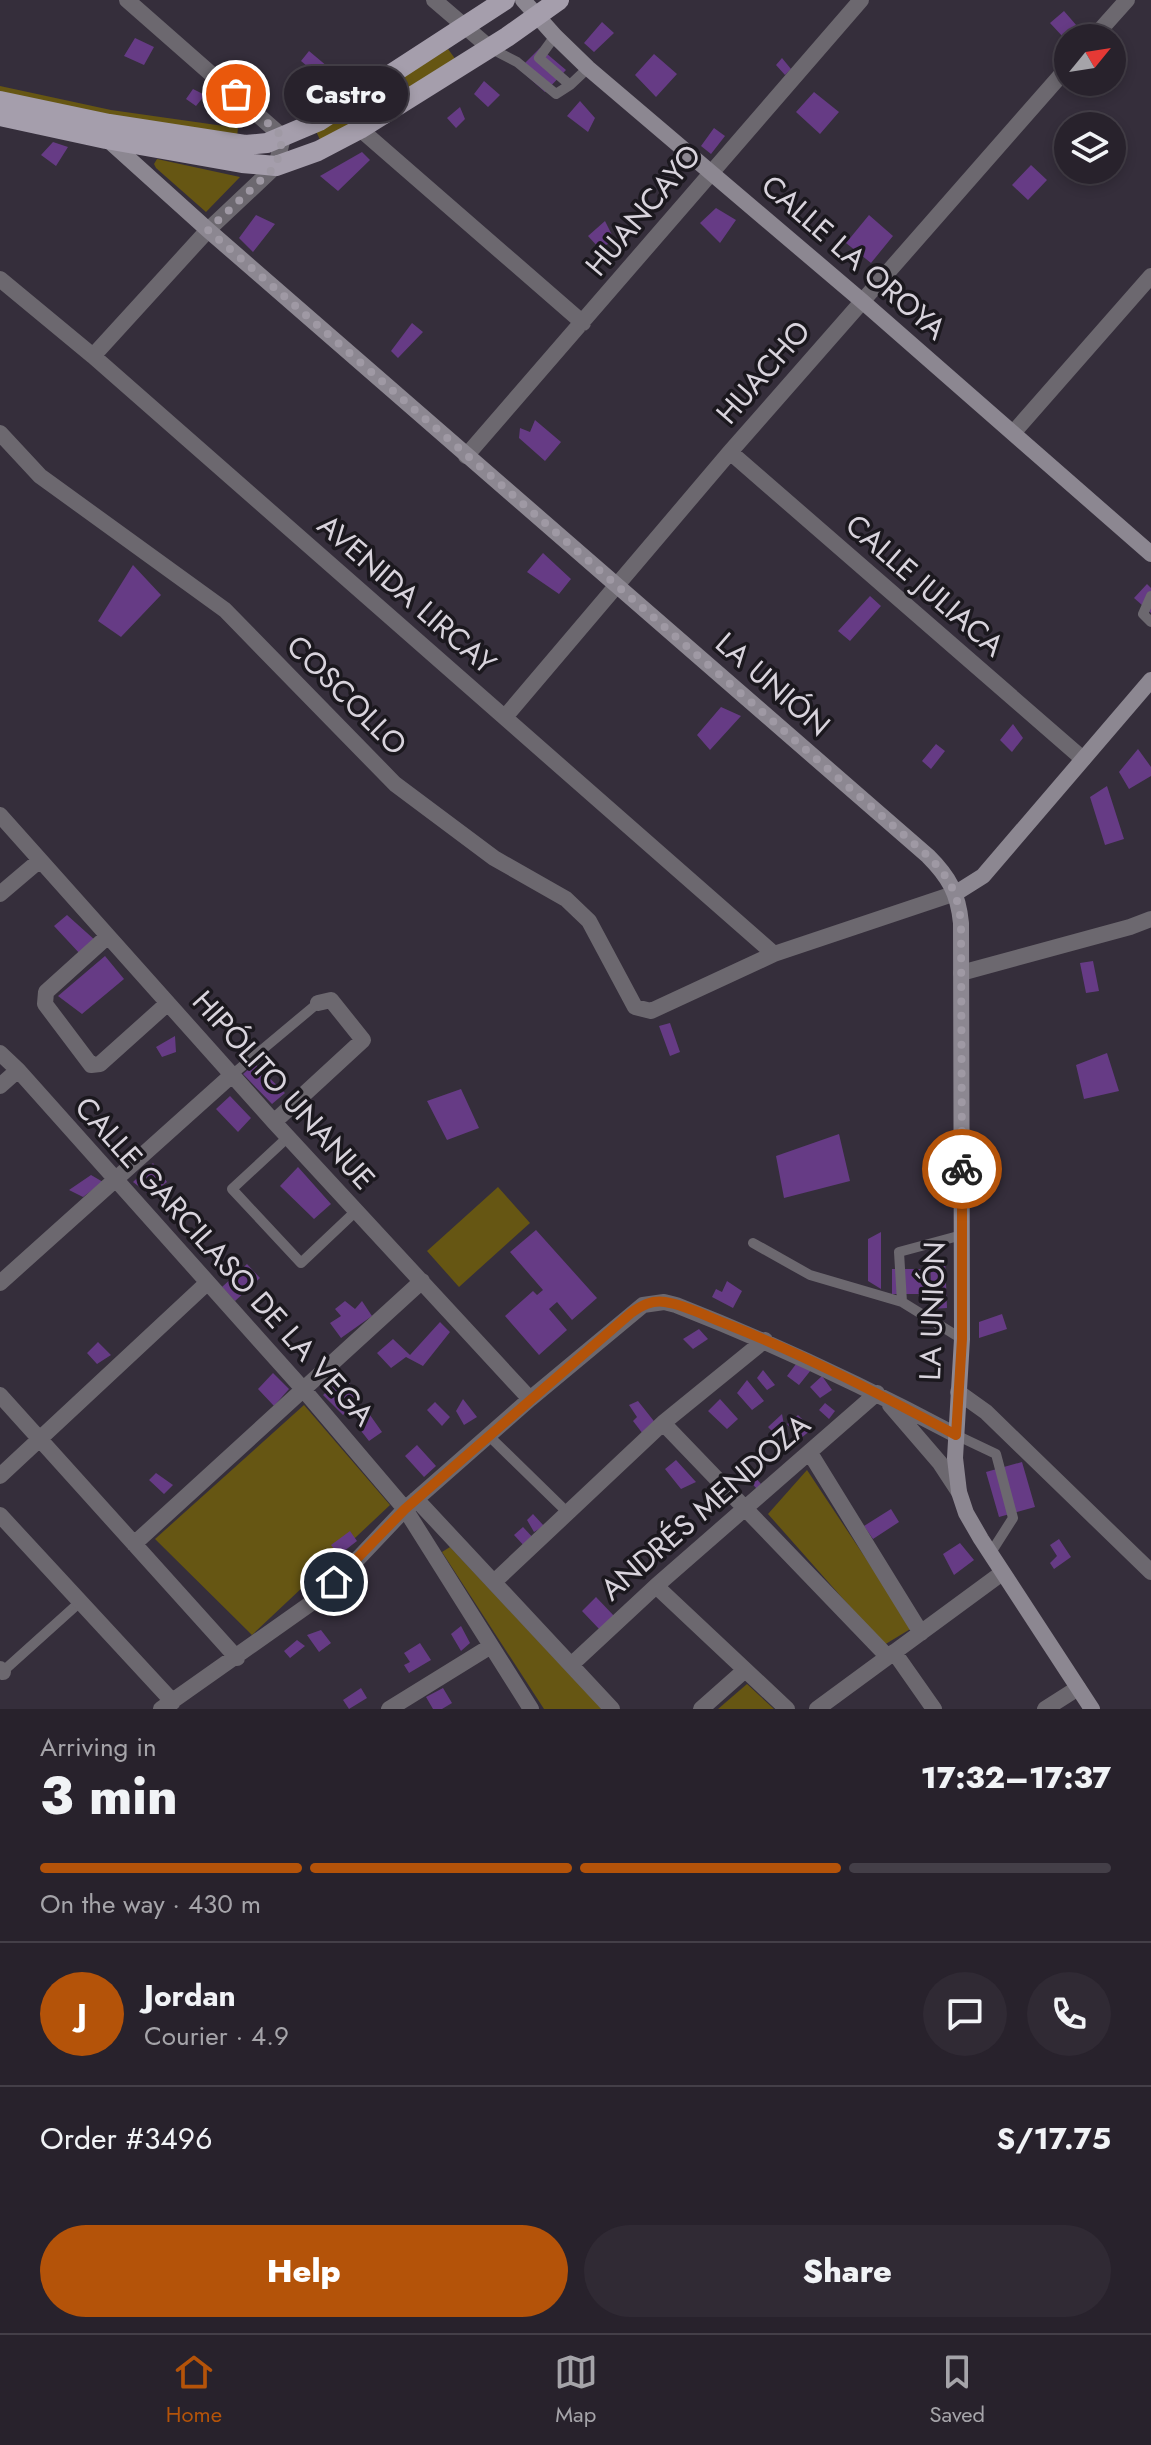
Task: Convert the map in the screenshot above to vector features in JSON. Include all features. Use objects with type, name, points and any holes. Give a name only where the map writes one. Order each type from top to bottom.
[{"type":"main road","points":[[0,116],[245,145],[267,143],[319,121],[505,0]]},
{"type":"main road","name":"CALLE LA OROYA","points":[[523,0],[588,68],[1014,432],[1151,554]]},
{"type":"main road","points":[[0,101],[242,163],[276,166],[318,151],[360,129],[490,48],[559,0]]},
{"type":"main road","name":"LA UNIÓN","points":[[108,131],[208,230],[943,872],[956,893],[961,923],[962,1339],[956,1435],[959,1492]]},
{"type":"main road","points":[[956,893],[983,876],[1151,680]]},
{"type":"main road","points":[[959,1492],[966,1513],[990,1554],[1092,1709]]},
{"type":"street","points":[[93,356],[208,230],[276,166],[283,137],[127,0]]},
{"type":"street","points":[[434,0],[490,48]]},
{"type":"street","name":"HUANCAYO","points":[[466,456],[861,0]]},
{"type":"street","points":[[1106,24],[1127,0]]},
{"type":"street","name":"HUACHO","points":[[505,717],[730,452],[1054,83]]},
{"type":"street","points":[[360,129],[583,323]]},
{"type":"street","points":[[1014,432],[1151,276]]},
{"type":"street","name":"AVENIDA LIRCAY","points":[[0,279],[93,356],[774,954]]},
{"type":"street","name":"COSCOLLO","points":[[0,433],[40,476],[225,610],[395,784],[494,858],[566,899],[589,921],[635,1007],[651,1011],[774,954]]},
{"type":"street","name":"CALLE JULIACA","points":[[730,452],[1083,759]]},
{"type":"street","name":"HIPÓLITO UNANUE","points":[[0,815],[274,1122],[530,1399]]},
{"type":"street","points":[[0,894],[40,860]]},
{"type":"street","points":[[774,954],[956,893]]},
{"type":"street","points":[[961,973],[1151,919]]},
{"type":"street","points":[[108,936],[46,992],[45,1004],[91,1065],[100,1064],[168,1003]]},
{"type":"street","points":[[274,1122],[363,1040],[331,1000],[318,1003]]},
{"type":"street","name":"CALLE GARCILASO DE LA VEGA","points":[[0,1053],[411,1504]]},
{"type":"street","points":[[0,1086],[18,1070]]},
{"type":"street","points":[[0,1283],[233,1074]]},
{"type":"street","points":[[134,1544],[422,1281]]},
{"type":"street","points":[[0,1476],[207,1283]]},
{"type":"street","points":[[0,1515],[80,1602],[165,1707],[317,1599],[411,1504],[643,1305],[664,1302],[676,1305],[765,1340],[877,1393],[956,1435]]},
{"type":"street","points":[[494,1582],[663,1423],[765,1340]]},
{"type":"street","points":[[958,1392],[986,1412],[1149,1566]]},
{"type":"street","points":[[877,1393],[909,1425],[959,1492]]},
{"type":"street","name":"ANDRÉS MENDOZA","points":[[571,1665],[656,1586],[877,1393]]},
{"type":"street","points":[[0,1395],[237,1658]]},
{"type":"street","points":[[663,1423],[891,1655],[934,1709]]},
{"type":"street","points":[[810,1453],[921,1633]]},
{"type":"street","points":[[411,1504],[494,1582],[612,1709]]},
{"type":"street","points":[[411,1504],[491,1646],[531,1709]]},
{"type":"street","points":[[817,1709],[1002,1573]]},
{"type":"street","points":[[656,1586],[787,1709]]},
{"type":"street","points":[[389,1709],[491,1646]]},
{"type":"street","points":[[701,1709],[745,1670]]},
{"type":"street","points":[[1045,1709],[1078,1688]]},
{"type":"lane","points":[[555,36],[539,58],[570,85]]},
{"type":"lane","points":[[490,48],[517,62],[556,94],[588,68]]},
{"type":"lane","points":[[1151,596],[1143,614],[1151,622]]},
{"type":"lane","points":[[233,1074],[318,1003]]},
{"type":"lane","points":[[288,1137],[232,1189],[301,1263],[356,1211]]},
{"type":"lane","points":[[902,1302],[899,1252],[962,1235]]},
{"type":"lane","points":[[753,1243],[810,1275],[902,1302],[962,1339]]},
{"type":"lane","points":[[956,1435],[996,1454],[1013,1518],[990,1554]]},
{"type":"lane","points":[[489,1436],[568,1513]]},
{"type":"lane","points":[[1,1672],[80,1602]]},
{"type":"shaded area","points":[[448,49],[456,60],[321,142],[316,131]]},
{"type":"shaded area","points":[[0,86],[111,110],[238,128],[237,137],[0,95]]},
{"type":"shaded area","points":[[157,159],[240,177],[206,212],[156,168],[154,164]]},
{"type":"shaded area","points":[[498,1187],[530,1223],[459,1287],[427,1251]]},
{"type":"shaded area","points":[[304,1405],[390,1505],[252,1635],[155,1539]]},
{"type":"shaded area","points":[[807,1470],[912,1628],[884,1645],[768,1514]]},
{"type":"shaded area","points":[[450,1547],[602,1709],[544,1709],[442,1552]]},
{"type":"shaded area","points":[[747,1684],[774,1709],[718,1709]]},
{"type":"building","points":[[1064,11],[1075,24],[1054,24],[1054,27],[1050,23]]},
{"type":"building","points":[[602,22],[614,33],[594,52],[584,43]]},
{"type":"building","points":[[135,38],[154,47],[144,65],[124,56]]},
{"type":"building","points":[[540,48],[566,70],[545,92],[519,69]]},
{"type":"building","points":[[309,51],[340,77],[332,87],[301,61]]},
{"type":"building","points":[[654,54],[677,74],[656,97],[635,75]]},
{"type":"building","points":[[782,58],[791,69],[785,75],[776,65]]},
{"type":"building","points":[[484,81],[500,95],[488,107],[474,94]]},
{"type":"building","points":[[193,89],[205,95],[196,106],[186,99]]},
{"type":"building","points":[[814,92],[839,112],[820,134],[796,112]]},
{"type":"building","points":[[580,101],[595,118],[588,132],[567,116]]},
{"type":"building","points":[[460,107],[465,119],[456,128],[447,118]]},
{"type":"building","points":[[714,128],[725,136],[711,154],[701,146]]},
{"type":"building","points":[[53,142],[68,147],[56,166],[41,155]]},
{"type":"building","points":[[362,152],[370,160],[338,191],[320,176]]},
{"type":"building","points":[[1031,165],[1047,180],[1028,200],[1012,185]]},
{"type":"building","points":[[716,208],[736,220],[720,243],[700,223]]},
{"type":"building","points":[[256,215],[275,224],[253,252],[239,238]]},
{"type":"building","points":[[869,215],[893,236],[871,263],[846,243]]},
{"type":"building","points":[[605,221],[615,241],[599,248],[588,236]]},
{"type":"building","points":[[412,323],[423,332],[398,358],[391,351]]},
{"type":"building","points":[[535,420],[561,442],[545,461],[519,438],[520,428],[530,432]]},
{"type":"building","points":[[543,553],[571,579],[559,594],[527,572]]},
{"type":"building","points":[[133,565],[161,595],[121,637],[98,621]]},
{"type":"building","points":[[1147,584],[1151,588],[1151,613],[1134,598]]},
{"type":"building","points":[[870,596],[881,606],[850,641],[838,631]]},
{"type":"building","points":[[721,707],[741,716],[710,750],[697,735]]},
{"type":"building","points":[[1013,724],[1023,738],[1012,752],[1000,740]]},
{"type":"building","points":[[936,744],[945,751],[931,769],[922,761]]},
{"type":"building","points":[[1138,749],[1151,767],[1151,776],[1129,789],[1119,772]]},
{"type":"building","points":[[1107,786],[1124,839],[1105,845],[1090,797]]},
{"type":"building","points":[[67,915],[96,941],[81,955],[54,926]]},
{"type":"building","points":[[105,956],[124,979],[82,1014],[58,996]]},
{"type":"building","points":[[1093,961],[1099,991],[1086,993],[1080,963]]},
{"type":"building","points":[[670,1023],[680,1052],[670,1056],[659,1026]]},
{"type":"building","points":[[175,1036],[176,1052],[162,1057],[156,1047]]},
{"type":"building","points":[[1107,1053],[1119,1091],[1084,1099],[1076,1065]]},
{"type":"building","points":[[255,1064],[285,1093],[272,1104],[243,1074]]},
{"type":"building","points":[[461,1089],[479,1128],[447,1140],[427,1101]]},
{"type":"building","points":[[230,1096],[251,1118],[238,1132],[216,1109]]},
{"type":"building","points":[[839,1134],[850,1181],[784,1198],[776,1156]]},
{"type":"building","points":[[153,1163],[167,1182],[150,1195],[133,1182]]},
{"type":"building","points":[[298,1167],[331,1204],[314,1219],[280,1186]]},
{"type":"building","points":[[91,1175],[103,1182],[83,1197],[69,1190]]},
{"type":"building","points":[[536,1230],[597,1298],[572,1320],[557,1302],[549,1309],[567,1330],[539,1355],[505,1316],[533,1291],[537,1295],[543,1290],[510,1252]]},
{"type":"building","points":[[881,1232],[881,1289],[868,1281],[868,1239]]},
{"type":"building","points":[[945,1258],[947,1308],[932,1309],[930,1259]]},
{"type":"building","points":[[247,1264],[260,1278],[235,1301],[222,1287]]},
{"type":"building","points":[[892,1269],[928,1269],[928,1294],[892,1294]]},
{"type":"building","points":[[727,1281],[742,1291],[733,1308],[712,1297],[716,1289],[722,1292]]},
{"type":"building","points":[[345,1301],[355,1309],[362,1301],[372,1316],[341,1338],[330,1323],[341,1316],[335,1309]]},
{"type":"building","points":[[1002,1314],[1007,1329],[979,1338],[979,1322]]},
{"type":"building","points":[[440,1322],[450,1332],[423,1366],[406,1357],[391,1368],[377,1353],[393,1339],[410,1355]]},
{"type":"building","points":[[699,1329],[708,1339],[693,1349],[683,1339]]},
{"type":"building","points":[[98,1342],[111,1355],[97,1364],[87,1353]]},
{"type":"building","points":[[799,1360],[811,1370],[799,1385],[787,1376]]},
{"type":"building","points":[[763,1370],[775,1385],[767,1390],[757,1378]]},
{"type":"building","points":[[273,1373],[289,1389],[274,1406],[258,1389]]},
{"type":"building","points":[[343,1376],[362,1397],[343,1415],[323,1395]]},
{"type":"building","points":[[822,1376],[832,1390],[820,1398],[810,1387]]},
{"type":"building","points":[[747,1380],[764,1401],[752,1410],[737,1393]]},
{"type":"building","points":[[463,1399],[477,1417],[464,1425],[456,1411]]},
{"type":"building","points":[[720,1399],[738,1419],[727,1429],[708,1411]]},
{"type":"building","points":[[638,1401],[657,1425],[643,1434],[633,1421],[637,1417],[629,1405]]},
{"type":"building","points":[[435,1402],[450,1417],[442,1426],[427,1410]]},
{"type":"building","points":[[825,1403],[835,1411],[829,1419],[819,1410]]},
{"type":"building","points":[[782,1414],[784,1425],[775,1434],[768,1427]]},
{"type":"building","points":[[370,1415],[382,1432],[369,1441],[358,1427]]},
{"type":"building","points":[[798,1415],[812,1429],[800,1439],[787,1424]]},
{"type":"building","points":[[417,1445],[436,1466],[424,1477],[405,1456]]},
{"type":"building","points":[[676,1460],[696,1482],[681,1489],[665,1469]]},
{"type":"building","points":[[1022,1462],[1035,1507],[999,1517],[986,1472]]},
{"type":"building","points":[[749,1470],[761,1484],[757,1489],[744,1475]]},
{"type":"building","points":[[156,1473],[173,1485],[164,1494],[149,1480]]},
{"type":"building","points":[[891,1509],[899,1522],[873,1539],[864,1526]]},
{"type":"building","points":[[533,1514],[544,1526],[534,1532],[527,1520]]},
{"type":"building","points":[[523,1527],[536,1541],[527,1549],[514,1535]]},
{"type":"building","points":[[350,1531],[357,1541],[339,1555],[331,1545]]},
{"type":"building","points":[[1059,1539],[1071,1557],[1054,1569],[1050,1563],[1057,1556],[1050,1545]]},
{"type":"building","points":[[960,1543],[974,1560],[954,1575],[943,1554]]},
{"type":"building","points":[[596,1597],[615,1617],[601,1631],[582,1611]]},
{"type":"building","points":[[461,1626],[470,1643],[461,1651],[451,1634]]},
{"type":"building","points":[[321,1630],[331,1643],[319,1652],[307,1635]]},
{"type":"building","points":[[297,1640],[305,1646],[290,1658],[284,1651]]},
{"type":"building","points":[[420,1643],[431,1660],[409,1673],[404,1665],[410,1662],[404,1653]]},
{"type":"building","points":[[361,1688],[367,1698],[349,1709],[343,1700]]},
{"type":"building","points":[[443,1688],[452,1703],[442,1709],[433,1709],[426,1697]]},
{"type":"way so far","points":[[236,94],[283,137],[276,166],[208,230],[928,856],[951,883],[959,904],[961,923],[962,1169]]},
{"type":"place","name":"Castro","points":[[236,94]]},
{"type":"route","points":[[334,1582],[389,1524],[530,1399],[631,1313],[654,1302],[676,1305],[765,1340],[877,1393],[956,1435],[962,1339],[962,1169]]}]
